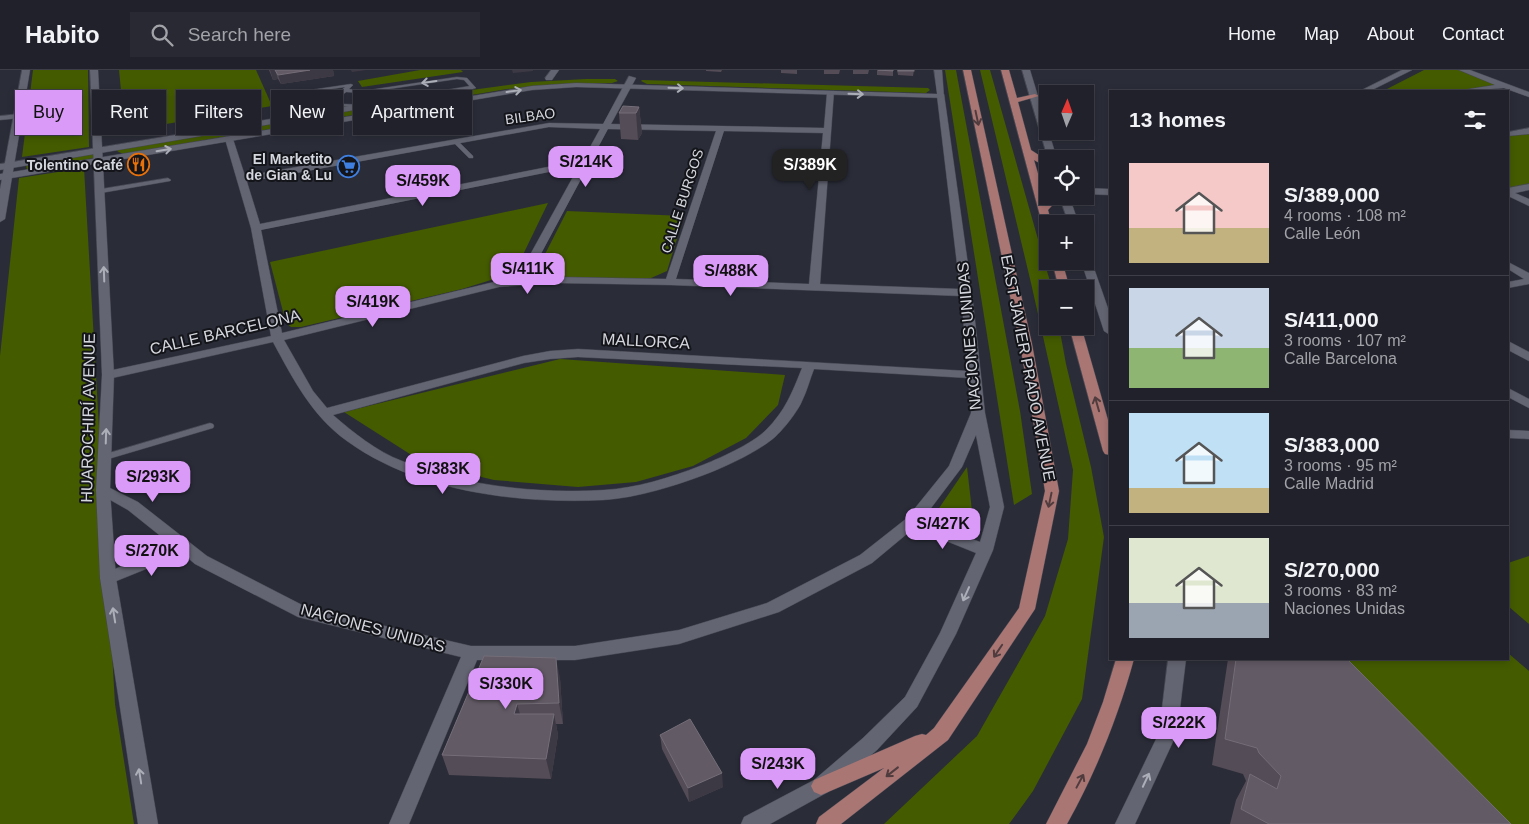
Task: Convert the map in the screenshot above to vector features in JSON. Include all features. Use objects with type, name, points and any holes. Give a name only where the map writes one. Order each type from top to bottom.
[{"type":"main road","name":"EAST JAVIER PRADO AVENUE","points":[[826,824],[941,734],[1027,609],[1052,491],[1026,344],[967,70]]},
{"type":"main road","points":[[1005,70],[1044,215]]},
{"type":"main road","points":[[1014,101],[1035,96]]},
{"type":"main road","points":[[1028,152],[1039,159]]},
{"type":"main road","points":[[1043,210],[1048,205]]},
{"type":"main road","points":[[1078,335],[1109,447]]},
{"type":"main road","points":[[1056,824],[1085,772],[1100,739],[1125,660]]},
{"type":"main road","points":[[821,786],[941,734]]},
{"type":"street","points":[[23,90],[26,70]]},
{"type":"street","name":"HUAROCHIRÍ AVENUE","points":[[94,70],[108,375],[103,490],[108,578],[148,824]]},
{"type":"street","points":[[549,78],[556,70]]},
{"type":"street","name":"NACIONES UNIDAS","points":[[103,490],[133,506],[201,560],[304,613],[471,653],[575,653],[679,638],[773,608],[866,559],[912,522],[955,467],[978,413],[966,293],[938,70]]},
{"type":"street","points":[[1026,70],[1050,150]]},
{"type":"street","points":[[1366,90],[1408,70]]},
{"type":"street","points":[[1463,70],[1529,95]]},
{"type":"street","points":[[515,82],[549,78],[791,82]]},
{"type":"street","points":[[556,280],[529,266],[566,180],[586,162],[632,78]]},
{"type":"street","points":[[801,83],[821,83]]},
{"type":"street","points":[[3,171],[229,139],[515,91],[576,85],[831,93],[941,91]]},
{"type":"street","points":[[930,86],[941,91]]},
{"type":"street","points":[[1476,90],[1505,86]]},
{"type":"street","points":[[460,90],[478,87]]},
{"type":"street","points":[[814,286],[831,93]]},
{"type":"street","points":[[0,118],[15,116]]},
{"type":"street","points":[[99,156],[271,121]]},
{"type":"street","name":"BILBAO","points":[[240,180],[549,125],[828,131]]},
{"type":"street","points":[[0,219],[3,171],[15,127]]},
{"type":"street","name":"CALLE BURGOS","points":[[670,282],[721,128]]},
{"type":"street","points":[[1509,134],[1529,131]]},
{"type":"street","points":[[229,139],[256,228],[277,338],[307,393],[324,413],[351,438],[396,464],[448,482],[529,494],[604,495],[670,483],[727,461],[770,434],[796,401],[809,365]]},
{"type":"street","points":[[256,228],[586,162]]},
{"type":"street","points":[[539,172],[566,180]]},
{"type":"street","points":[[1509,192],[1529,187]]},
{"type":"street","points":[[1094,191],[1109,192]]},
{"type":"street","points":[[1509,193],[1529,203]]},
{"type":"street","name":"CALLE BARCELONA","points":[[108,375],[277,338],[498,284],[529,266]]},
{"type":"street","points":[[1509,266],[1529,279]]},
{"type":"street","points":[[1089,270],[1109,328]]},
{"type":"street","points":[[1509,285],[1529,279]]},
{"type":"street","points":[[498,284],[556,280],[670,282],[966,293]]},
{"type":"street","points":[[1509,346],[1529,357]]},
{"type":"street","name":"MALLORCA","points":[[324,413],[523,360],[550,355],[578,354],[974,375]]},
{"type":"street","points":[[1509,393],[1529,404]]},
{"type":"street","points":[[751,824],[821,786],[870,744],[910,702],[948,634],[985,550],[997,507],[978,413]]},
{"type":"street","points":[[1509,434],[1529,435]]},
{"type":"street","points":[[912,522],[985,550]]},
{"type":"street","points":[[108,578],[184,547]]},
{"type":"street","points":[[399,824],[471,653]]},
{"type":"street","points":[[1126,824],[1168,733],[1177,660]]},
{"type":"lane","points":[[346,90],[362,92],[457,78],[466,80],[478,87]]},
{"type":"lane","points":[[317,90],[351,85],[336,98],[343,104],[353,105]]},
{"type":"lane","points":[[456,142],[471,157]]},
{"type":"lane","points":[[100,191],[168,180]]},
{"type":"lane","points":[[105,457],[210,426]]},
{"type":"green space","points":[[33,70],[88,70],[89,147],[22,157],[25,135],[82,135],[82,90],[30,90]]},
{"type":"green space","points":[[119,70],[256,70],[271,106],[261,108],[261,90],[176,90],[176,122],[166,124],[166,90],[121,90]]},
{"type":"green space","points":[[420,70],[461,70],[463,72],[362,87],[358,81]]},
{"type":"green space","points":[[945,70],[956,70],[1020,411],[1032,494],[1014,505]]},
{"type":"green space","points":[[980,70],[990,70],[1039,243],[1039,270],[1047,270],[1050,280],[1039,280],[1039,319]]},
{"type":"green space","points":[[1424,70],[1463,70],[1505,86],[1476,90],[1385,90]]},
{"type":"green space","points":[[586,79],[615,79],[618,81],[612,83],[507,89],[472,95],[471,90],[531,82]]},
{"type":"green space","points":[[642,80],[928,88],[930,90],[926,93],[647,84]]},
{"type":"green space","points":[[353,110],[353,115],[343,117],[343,111]]},
{"type":"green space","points":[[271,123],[271,129],[261,131],[261,125]]},
{"type":"green space","points":[[1529,131],[1529,187],[1509,191],[1509,134]]},
{"type":"green space","points":[[201,135],[235,135],[123,154],[117,151],[117,149]]},
{"type":"green space","points":[[94,153],[94,158],[27,170],[26,165]]},
{"type":"green space","points":[[84,168],[115,704],[134,824],[0,824],[0,356],[19,178]]},
{"type":"green space","points":[[548,203],[517,267],[507,275],[462,289],[301,327],[291,327],[286,323],[270,262]]},
{"type":"green space","points":[[567,211],[684,216],[667,271],[651,278],[642,279],[560,277],[544,269],[540,264]]},
{"type":"green space","points":[[1043,335],[1061,335],[1091,467],[1104,537],[1082,699],[1033,791],[1009,824],[884,824],[977,736],[1045,616],[1068,539],[1073,470]]},
{"type":"green space","points":[[560,359],[785,375],[778,405],[746,438],[693,466],[636,482],[578,487],[494,480],[424,463],[344,412]]},
{"type":"green space","points":[[967,467],[975,537],[931,520]]},
{"type":"green space","points":[[1529,556],[1529,624],[1509,607],[1509,563]]},
{"type":"green space","points":[[1509,654],[1529,671],[1529,824],[1473,824],[1315,660],[1509,660]]},
{"type":"building","points":[[275,70],[310,70],[278,75]]},
{"type":"building","points":[[914,70],[914,71],[898,71]]},
{"type":"building","points":[[623,106],[639,107],[636,113],[619,113]]},
{"type":"building","points":[[484,656],[556,658],[559,703],[517,704],[514,714],[554,714],[546,759],[442,755]]},
{"type":"building","points":[[1236,660],[1348,660],[1511,824],[1269,824],[1241,809],[1250,774],[1277,789],[1281,776],[1259,753],[1257,748],[1225,739]]},
{"type":"building","points":[[690,719],[722,773],[688,788],[660,735]]},
{"type":"place","name":"Tolentino Café","points":[[139,165]]},
{"type":"place","name":"El Marketito de Gian & Lu","points":[[348,167]]}]
